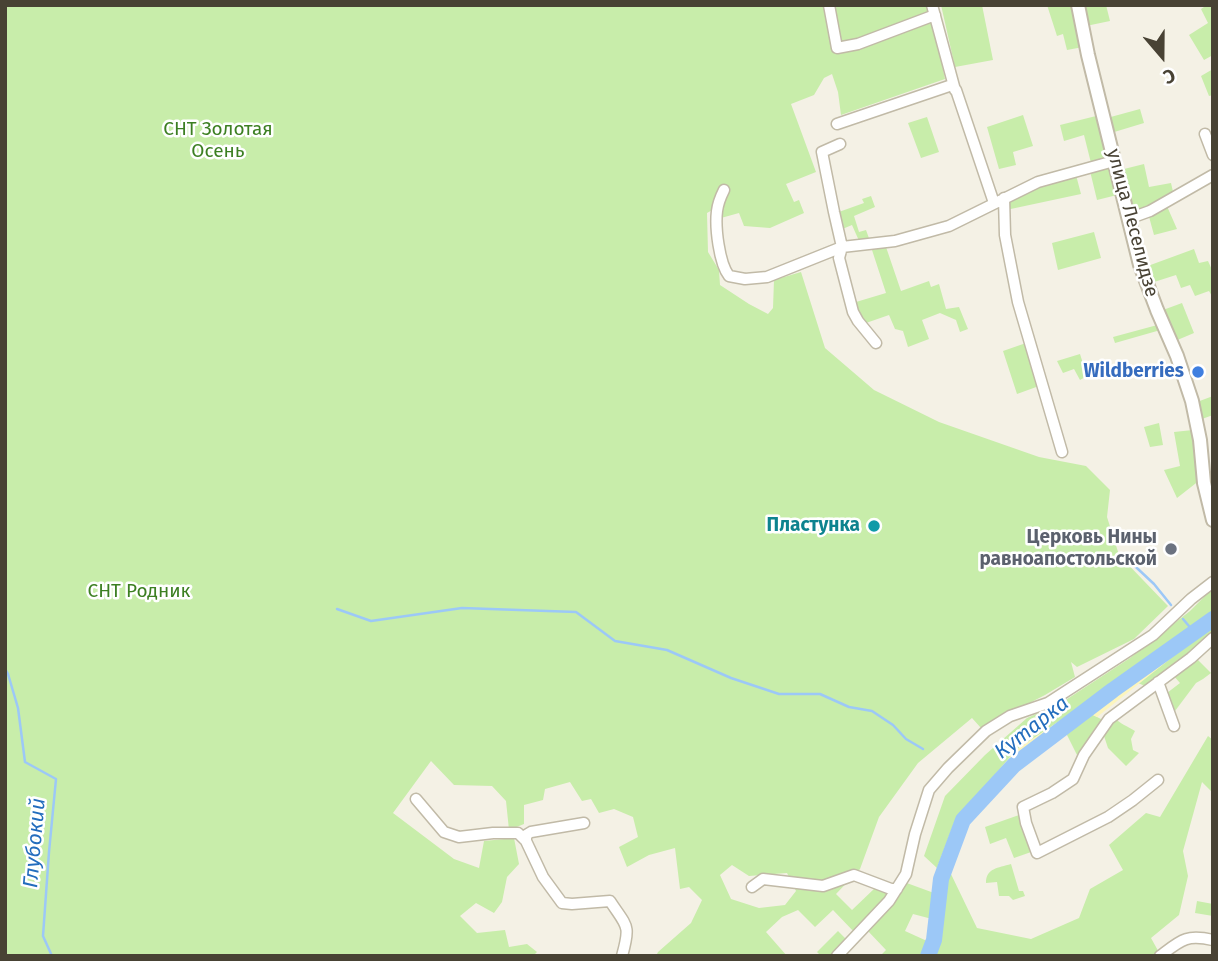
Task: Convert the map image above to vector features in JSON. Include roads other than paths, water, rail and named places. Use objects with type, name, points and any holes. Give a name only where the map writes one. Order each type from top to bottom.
[{"type":"street","points":[[829,5],[837,48],[858,44],[934,10],[956,90],[994,204]]},
{"type":"street","name":"улица Леселидзе","points":[[1078,5],[1140,265],[1192,401],[1200,440],[1204,483],[1213,520]]},
{"type":"street","points":[[837,124],[948,86],[952,85],[956,90]]},
{"type":"street","points":[[1205,134],[1213,155]]},
{"type":"street","points":[[840,144],[822,152],[842,247],[839,258],[853,312],[876,343]]},
{"type":"street","points":[[724,190],[716,212],[724,269],[729,276],[745,279],[767,277],[842,247],[895,241],[949,226],[1038,182],[1114,161]]},
{"type":"street","points":[[1128,219],[1150,211],[1213,175]]},
{"type":"street","points":[[1004,198],[1005,235],[1018,302],[1062,452]]},
{"type":"street","points":[[837,956],[881,910],[906,874],[929,790],[948,768],[986,731],[1010,716],[1048,704],[1153,635],[1213,582]]},
{"type":"street","points":[[1158,780],[1108,817],[1037,853],[1023,807],[1073,779],[1084,755],[1109,719],[1191,658],[1213,638]]},
{"type":"street","points":[[1158,682],[1174,726]]},
{"type":"street","points":[[416,799],[444,832],[459,837],[518,833],[526,841],[543,877],[562,903],[610,901],[625,921],[628,932],[622,956]]},
{"type":"street","points":[[526,841],[526,835],[531,832],[583,822]]},
{"type":"street","points":[[752,887],[763,879],[823,886],[854,874],[897,889]]},
{"type":"street","points":[[1160,956],[1182,940],[1195,937],[1213,940]]},
{"type":"waterway","points":[[1122,554],[1154,584],[1171,605]]},
{"type":"waterway","points":[[337,609],[371,621],[462,608],[576,612],[615,641],[667,650],[731,678],[779,694],[820,694],[849,707],[872,711],[893,725],[906,739],[923,749]]},
{"type":"waterway","points":[[1183,619],[1194,632]]},
{"type":"waterway","name":"Кутарка","points":[[928,956],[934,940],[941,879],[963,820],[1014,765],[1213,619]]},
{"type":"waterway","name":"Глубокий","points":[[5,669],[18,708],[25,762],[56,779],[43,936],[52,956]]},
{"type":"place","name":"Wildberries","points":[[1198,372]]},
{"type":"place","name":"Пластунка","points":[[874,526]]},
{"type":"place","name":"Церковь Нины равноапостольской","points":[[1171,549]]},
{"type":"park label","name":"СНТ Золотая Осень","points":[[218,141]]},
{"type":"park label","name":"СНТ Родник","points":[[139,592]]}]
